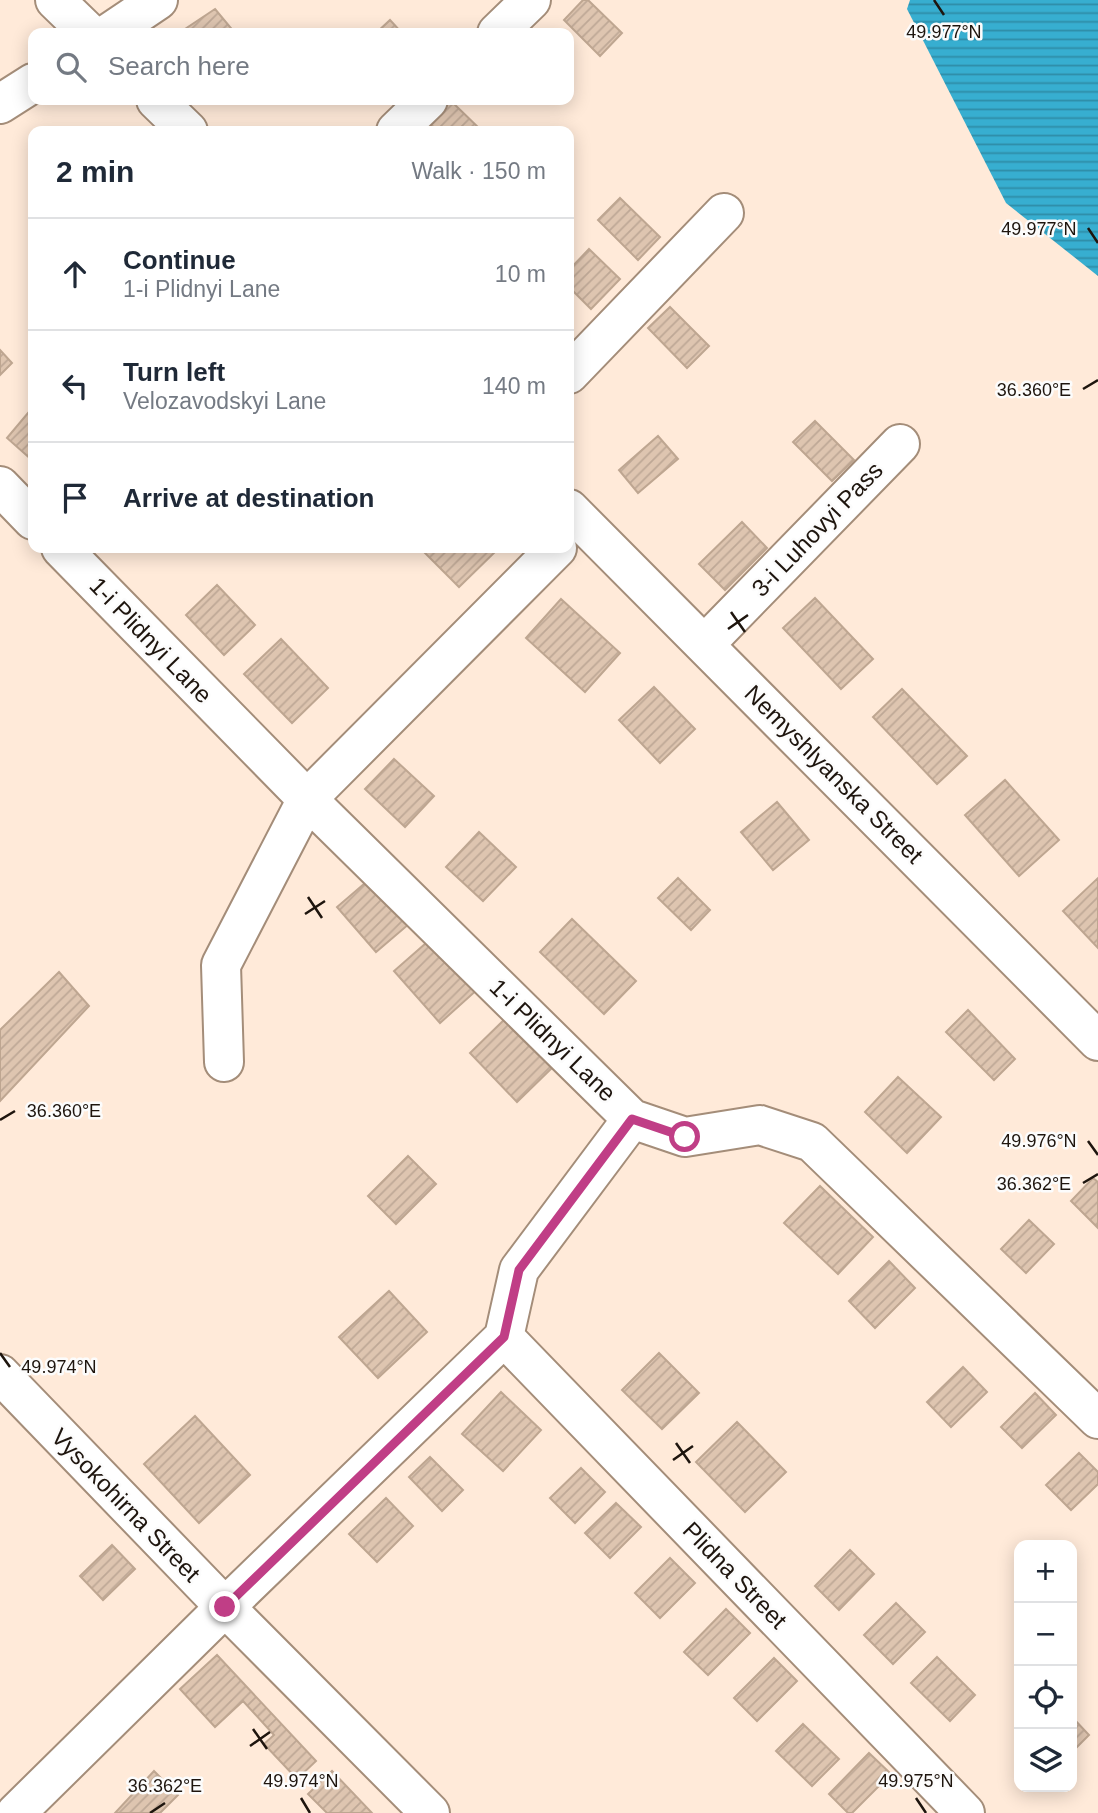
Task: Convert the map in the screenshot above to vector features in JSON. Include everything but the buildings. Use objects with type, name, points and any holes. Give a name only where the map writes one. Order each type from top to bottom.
[{"type":"street","points":[[55,0],[84,28]]},
{"type":"street","points":[[117,28],[159,0]]},
{"type":"street","points":[[502,28],[531,0]]},
{"type":"street","points":[[0,104],[28,86]]},
{"type":"street","points":[[161,105],[183,126]]},
{"type":"street","points":[[401,126],[423,105]]},
{"type":"street","points":[[574,369],[724,213]]},
{"type":"street","name":"3-i Luhovyi Pass","points":[[705,644],[900,444]]},
{"type":"street","points":[[0,486],[28,515]]},
{"type":"street","name":"Nemyshlyanska Street","points":[[574,533],[705,644],[1098,1041]]},
{"type":"street","name":"1-i Plidnyi Lane","points":[[66,553],[307,799],[632,1119],[685,1137],[760,1125],[812,1142],[1098,1419]]},
{"type":"street","points":[[224,1062],[221,965],[307,799],[546,553]]},
{"type":"street","points":[[16,1813],[504,1337],[519,1270],[632,1119]]},
{"type":"street","name":"Plidna Street","points":[[504,1337],[965,1813]]},
{"type":"street","name":"Vysokohirna Street","points":[[0,1374],[225,1607],[430,1813]]},
{"type":"water","points":[[910,0],[1098,0],[1098,276],[1006,203],[907,9]]},
{"type":"route","points":[[225,1607],[504,1337],[519,1270],[632,1119],[685,1137]]}]
